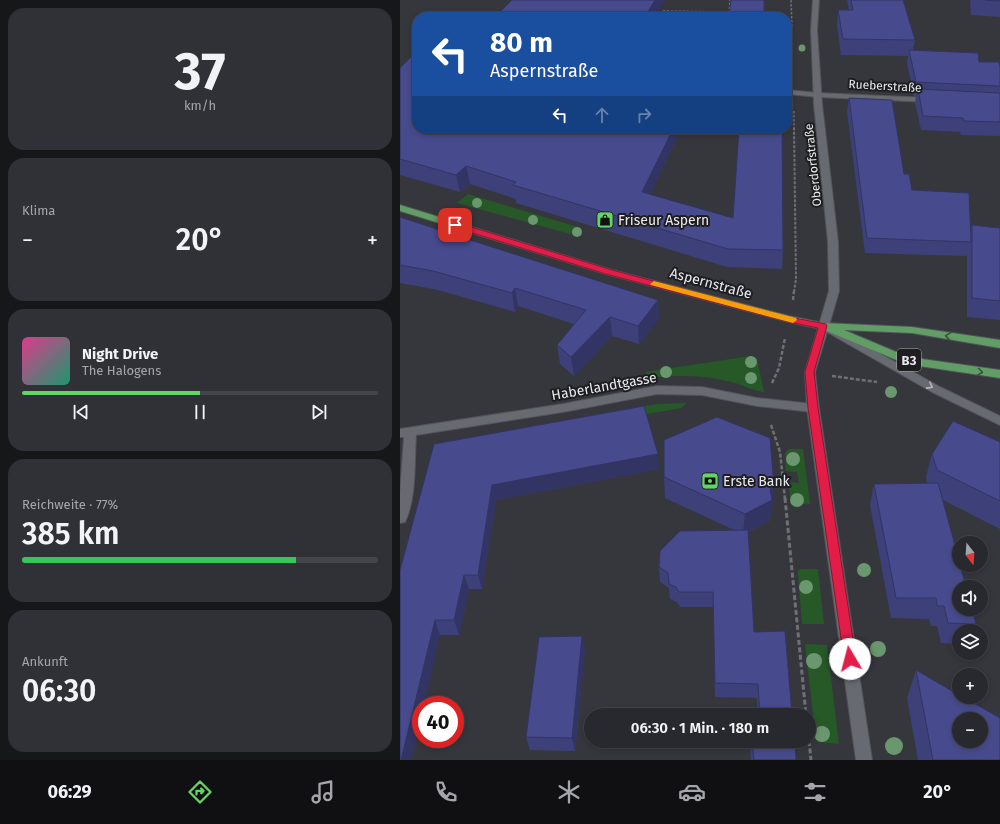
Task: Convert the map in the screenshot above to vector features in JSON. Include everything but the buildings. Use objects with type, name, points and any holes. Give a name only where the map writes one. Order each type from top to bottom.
[{"type":"main road","name":"Aspernstraße","points":[[400,208],[609,272],[789,319],[823,326]]},
{"type":"main road","name":"B3","points":[[823,326],[912,330],[1000,344]]},
{"type":"main road","name":"B3","points":[[823,326],[906,360],[1000,374]]},
{"type":"street","name":"Oberdorfstraße","points":[[816,0],[814,30],[818,95],[833,242],[834,291],[810,372],[813,408],[864,760]]},
{"type":"street","name":"Rueberstraße","points":[[792,92],[936,100]]},
{"type":"street","name":"Aspernstraße","points":[[823,326],[919,380],[1000,421]]},
{"type":"street","name":"Haberlandtgasse","points":[[405,432],[563,408],[657,390],[702,391],[757,402],[813,408]]},
{"type":"street","points":[[400,518],[406,497],[405,432]]},
{"type":"path","points":[[661,12],[729,12],[730,0]]},
{"type":"path","points":[[794,106],[796,290]]},
{"type":"path","points":[[771,385],[779,368],[784,348]]},
{"type":"path","points":[[779,368],[786,369]]},
{"type":"path","points":[[769,419],[780,452],[805,708]]},
{"type":"path","points":[[810,748],[811,760]]},
{"type":"green space","points":[[468,194],[581,228],[582,231],[578,236],[457,203]]},
{"type":"green space","points":[[751,356],[757,359],[764,392],[735,383],[711,378],[669,376],[649,378],[646,377],[645,372]]},
{"type":"green space","points":[[687,403],[681,408],[597,423],[595,414],[657,404]]},
{"type":"green space","points":[[789,449],[803,449],[810,504],[791,503],[788,482],[799,483],[797,472],[786,471],[785,453]]},
{"type":"green space","points":[[818,569],[824,624],[802,624],[798,570]]},
{"type":"green space","points":[[805,644],[827,645],[839,744],[819,742],[816,740],[816,708],[812,708]]},
{"type":"slow traffic","points":[[654,284],[793,320]]},
{"type":"place","name":"Friseur Aspern","points":[[605,220]]},
{"type":"place","name":"Erste Bank","points":[[710,481]]},
{"type":"route","points":[[455,225],[609,272],[789,319],[823,326],[810,372],[813,408],[850,659]]}]
